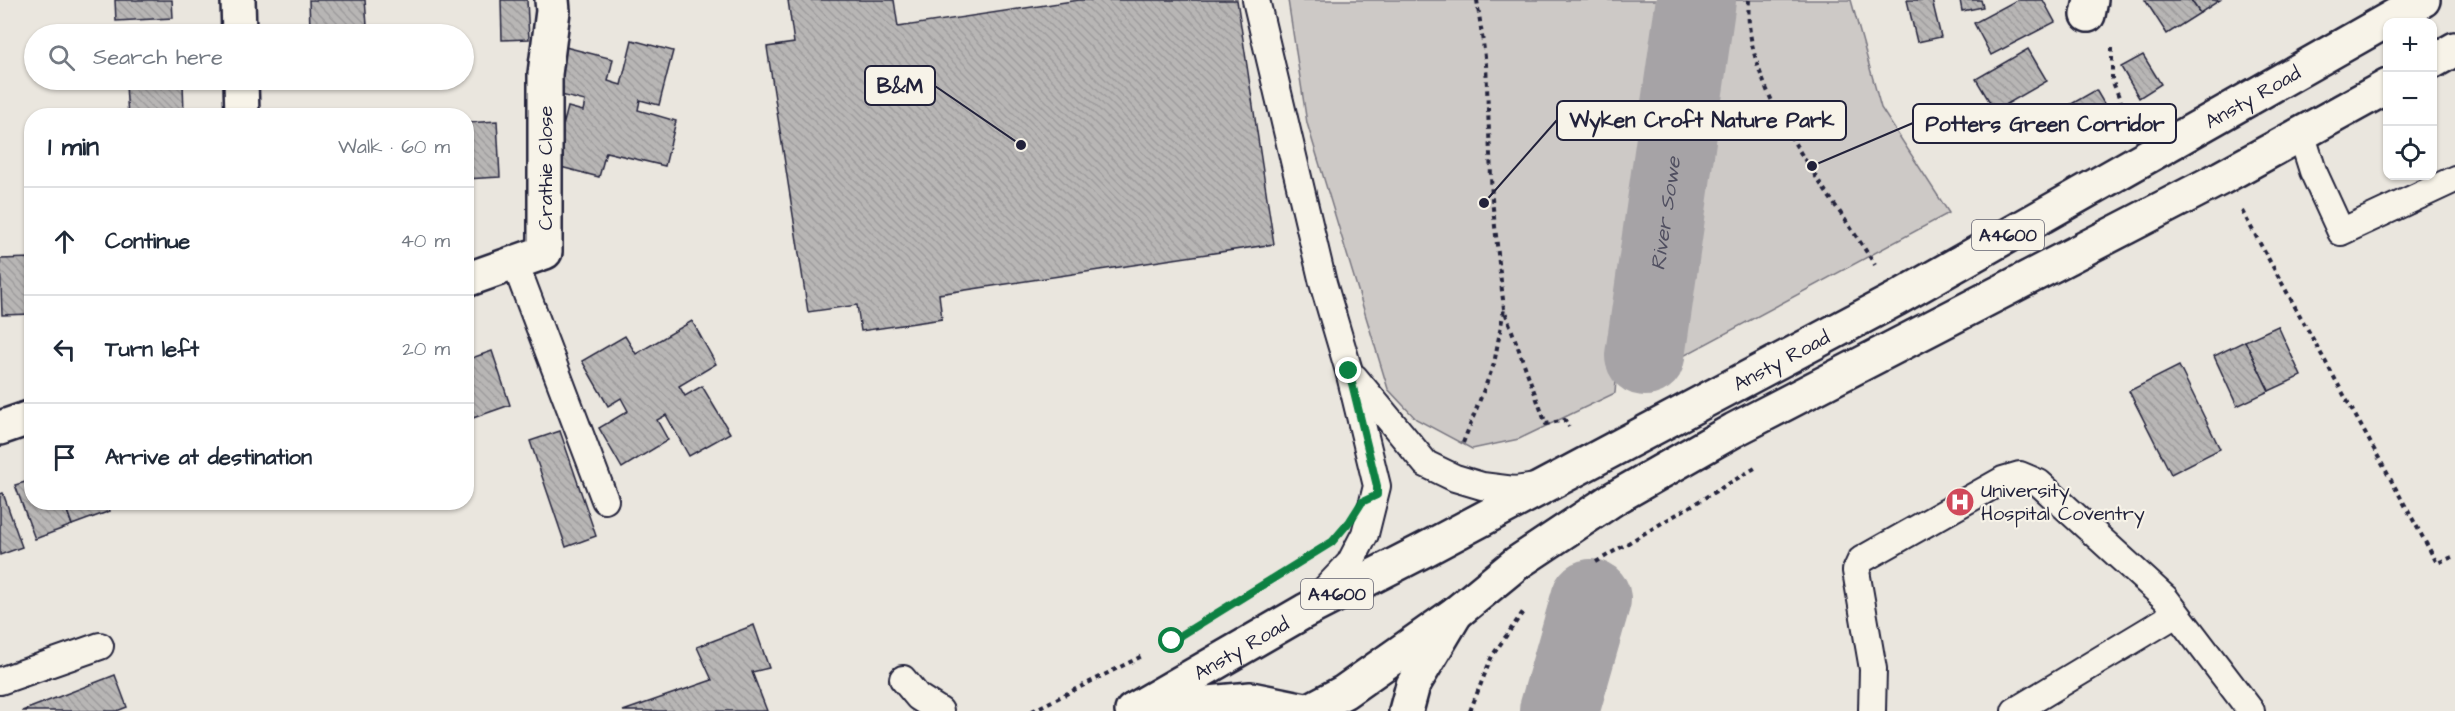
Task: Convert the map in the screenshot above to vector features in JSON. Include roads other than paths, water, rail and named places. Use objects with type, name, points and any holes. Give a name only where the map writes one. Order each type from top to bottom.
[{"type":"main road","points":[[237,0],[238,24]]},
{"type":"main road","name":"Crathie Close","points":[[474,277],[545,252],[544,74],[553,11],[552,0]]},
{"type":"main road","name":"Ansty Road","points":[[1133,711],[1305,610],[1545,486],[1896,299],[2422,0]]},
{"type":"main road","points":[[2437,60],[2455,49]]},
{"type":"main road","name":"Ansty Road","points":[[1406,711],[1413,685],[1456,613],[1517,563],[1633,487],[1745,424],[2221,177],[2383,89]]},
{"type":"main road","points":[[241,90],[242,108]]},
{"type":"main road","points":[[0,428],[24,420]]},
{"type":"main road","name":"A4600","points":[[1309,711],[1344,692],[1456,613]]},
{"type":"main road","points":[[1133,711],[1251,699],[1309,711]]},
{"type":"lane","points":[[1256,0],[1323,283],[1349,371],[1377,486],[1377,495],[1365,534],[1350,563],[1305,610]]},
{"type":"lane","points":[[2301,133],[2313,171],[2341,232],[2455,178]]},
{"type":"lane","points":[[515,263],[605,500]]},
{"type":"lane","points":[[1349,371],[1426,464],[1455,478],[1482,486],[1514,490],[1545,486]]},
{"type":"lane","points":[[1872,711],[1873,669],[1856,571],[1861,560],[2003,480],[2020,475],[2038,483],[2165,598],[2251,711]]},
{"type":"lane","points":[[2015,711],[2176,614]]},
{"type":"lane","points":[[0,681],[100,646]]},
{"type":"lane","points":[[903,679],[918,697],[940,711]]},
{"type":"waterway","name":"River Sowe","points":[[1645,356],[1696,0]]},
{"type":"waterway","name":"River Sowe","points":[[1559,711],[1591,599]]},
{"type":"place","name":"B&M","points":[[1021,145]]},
{"type":"place","name":"Potters Green Corridor","points":[[1812,166]]},
{"type":"place","name":"Wyken Croft Nature Park","points":[[1484,203]]},
{"type":"place","name":"University Hospital Coventry","points":[[1960,502]]}]
